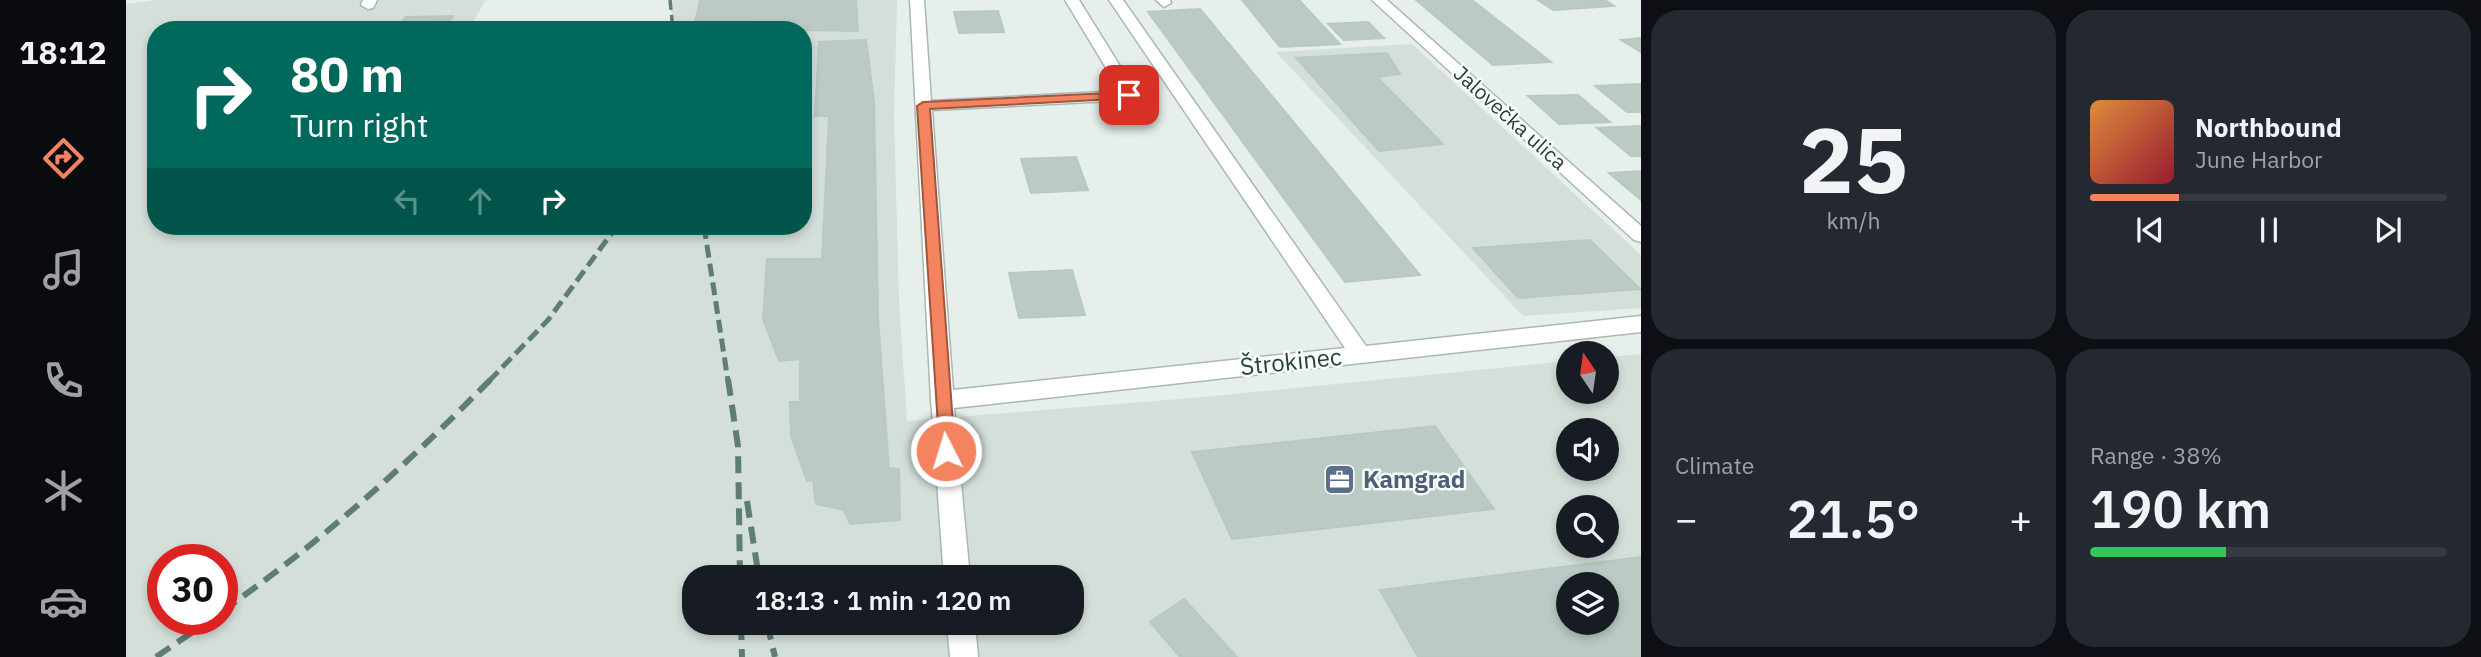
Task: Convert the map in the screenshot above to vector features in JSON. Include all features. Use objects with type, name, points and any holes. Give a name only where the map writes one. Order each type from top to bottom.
[{"type":"street","points":[[917,0],[942,400],[956,565]]},
{"type":"street","points":[[923,106],[1129,95],[1072,0]]},
{"type":"street","points":[[1116,0],[1361,355]]},
{"type":"street","name":"Jalovečka ulica","points":[[1379,0],[1641,236]]},
{"type":"street","name":"Štrokinec","points":[[942,400],[1641,324]]},
{"type":"street","points":[[962,635],[964,657]]},
{"type":"shaded area","points":[[157,0],[486,0],[473,21],[147,21],[147,235],[812,235],[812,21],[673,21],[669,0],[897,0],[894,114],[899,301],[907,421],[1204,397],[1556,362],[1556,404],[1619,404],[1619,356],[1641,354],[1641,657],[126,657],[126,4]]},
{"type":"shaded area","points":[[1412,44],[1641,255],[1641,308],[1523,316],[1276,52]]},
{"type":"building","points":[[700,0],[856,0],[858,31],[812,30],[812,21],[695,21]]},
{"type":"building","points":[[1299,0],[1340,44],[1280,47],[1243,1]]},
{"type":"building","points":[[1416,0],[1472,0],[1551,62],[1493,65]]},
{"type":"building","points":[[1538,0],[1605,0],[1614,6],[1553,10]]},
{"type":"building","points":[[1200,9],[1420,275],[1345,282],[1148,12]]},
{"type":"building","points":[[998,11],[1004,32],[959,33],[954,12]]},
{"type":"building","points":[[453,16],[450,21],[403,21],[406,17]]},
{"type":"building","points":[[1368,22],[1384,38],[1344,40],[1328,24]]},
{"type":"building","points":[[1641,38],[1641,52],[1621,40]]},
{"type":"building","points":[[866,40],[874,102],[878,319],[889,468],[899,469],[900,520],[850,524],[844,510],[816,504],[813,480],[807,481],[791,436],[790,402],[800,402],[800,359],[779,361],[763,319],[767,259],[822,259],[829,116],[815,116],[819,42]]},
{"type":"building","points":[[1387,53],[1400,74],[1377,77],[1443,144],[1379,151],[1296,58]]},
{"type":"building","points":[[1641,84],[1641,112],[1627,112],[1595,86]]},
{"type":"building","points":[[1578,95],[1610,122],[1559,124],[1528,96]]},
{"type":"building","points":[[1641,126],[1641,156],[1631,156],[1597,128]]},
{"type":"building","points":[[1076,157],[1088,190],[1031,193],[1021,159]]},
{"type":"building","points":[[1641,171],[1641,200],[1609,173]]},
{"type":"building","points":[[1590,240],[1640,289],[1518,298],[1473,248]]},
{"type":"building","points":[[1072,270],[1085,315],[1019,318],[1009,273]]},
{"type":"building","name":"Kamgrad","points":[[1435,426],[1494,509],[1232,539],[1192,452]]},
{"type":"building","points":[[1641,557],[1641,657],[1418,657],[1380,590]]},
{"type":"building","points":[[1184,599],[1237,657],[1180,657],[1150,622]]},
{"type":"railway","points":[[670,0],[672,21]]},
{"type":"railway","points":[[490,380],[548,320],[610,235]]},
{"type":"railway","points":[[705,235],[728,381]]},
{"type":"railway","points":[[728,379],[738,446],[740,565]]},
{"type":"railway","points":[[238,599],[362,501],[490,380]]},
{"type":"railway","points":[[747,501],[757,565]]},
{"type":"railway","points":[[156,657],[188,635]]},
{"type":"railway","points":[[741,635],[742,657]]},
{"type":"railway","points":[[770,635],[775,657]]},
{"type":"place","name":"Kamgrad","points":[[1340,480]]},
{"type":"route","points":[[946,451],[923,106],[1129,95]]}]
